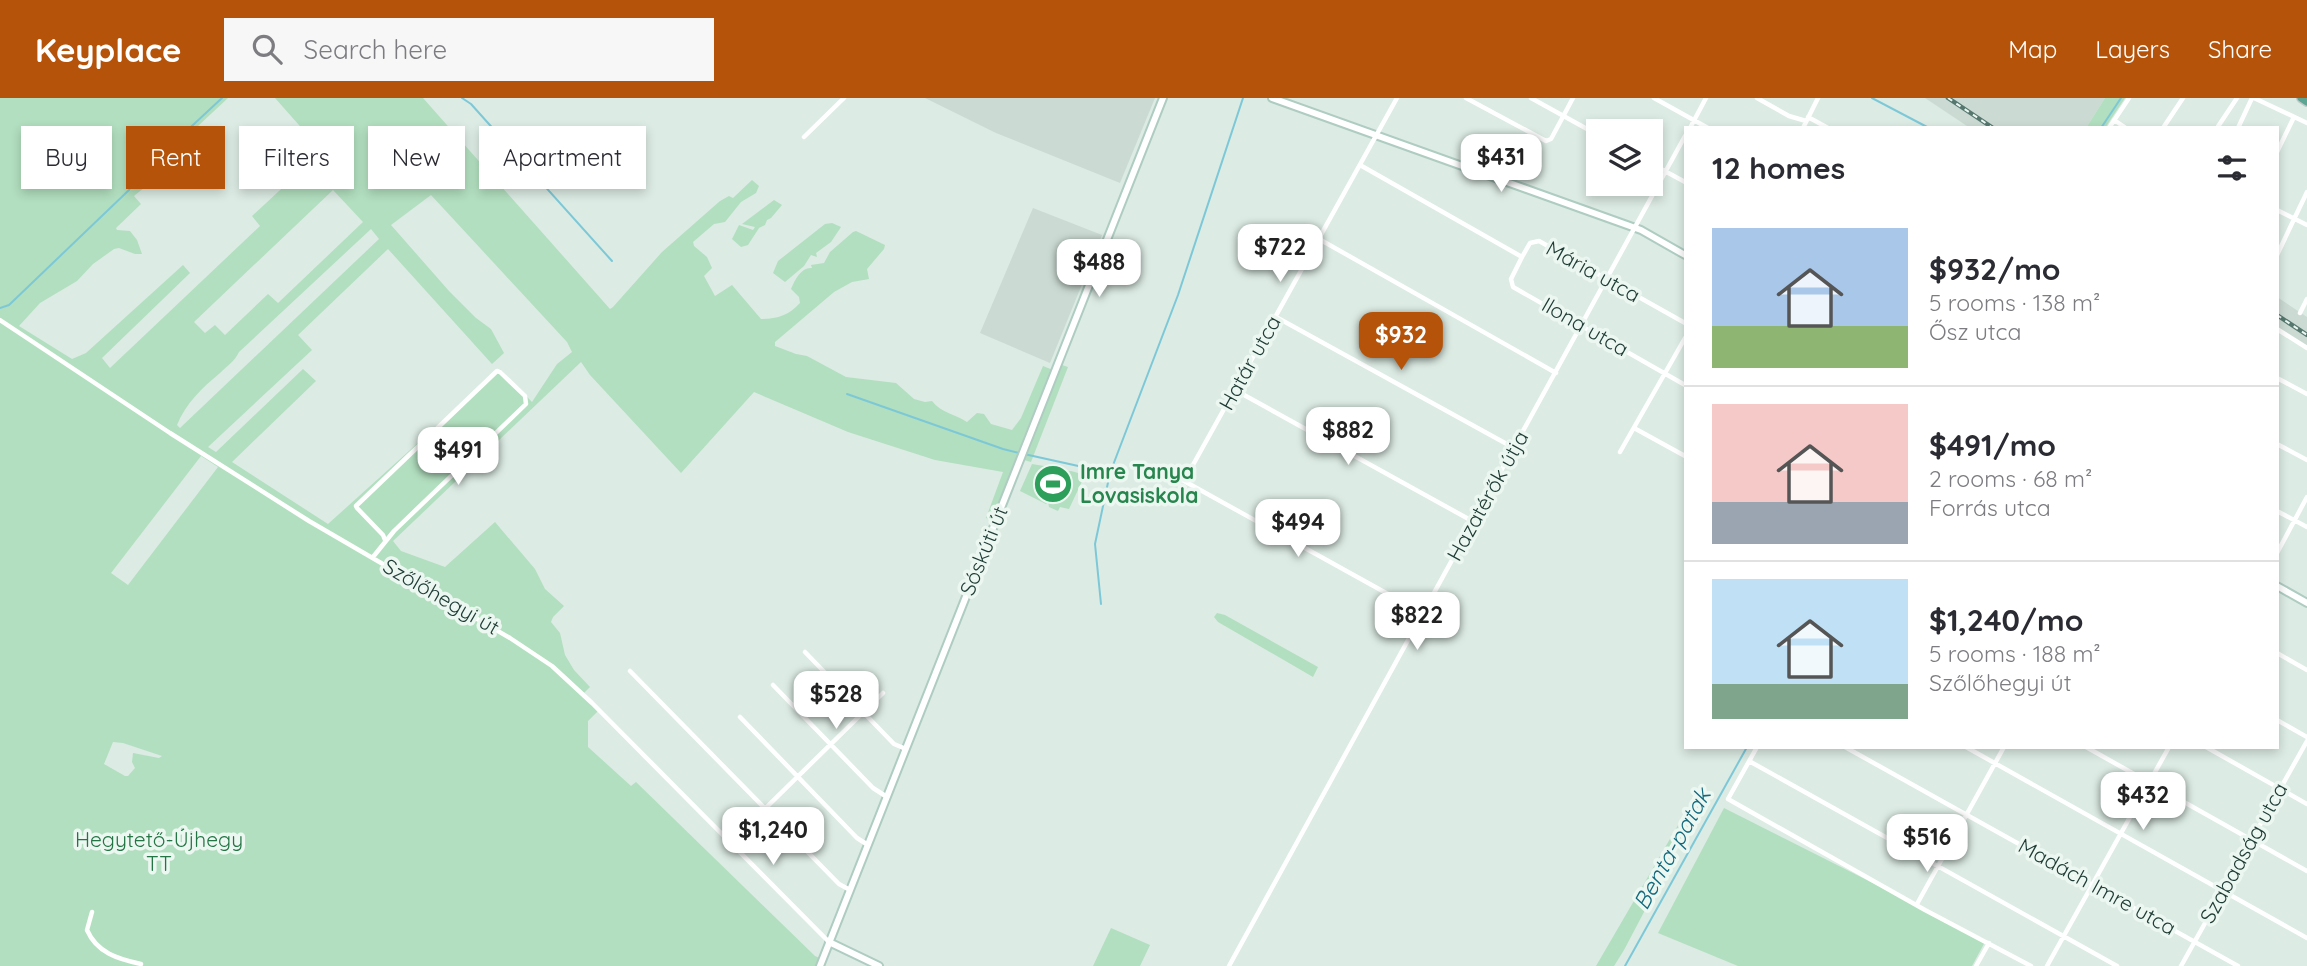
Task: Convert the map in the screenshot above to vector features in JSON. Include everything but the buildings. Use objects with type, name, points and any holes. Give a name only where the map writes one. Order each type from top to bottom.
[{"type":"main road","name":"Sóskúti út","points":[[820,966],[1165,98]]},
{"type":"main road","points":[[1272,98],[1635,228],[1684,254]]},
{"type":"main road","points":[[2301,98],[2307,102]]},
{"type":"main road","points":[[2279,587],[2307,603]]},
{"type":"main road","points":[[829,942],[879,966]]},
{"type":"street","points":[[804,137],[844,98]]},
{"type":"street","name":"Határ utca","points":[[1397,98],[1184,481],[1424,614]]},
{"type":"street","points":[[1466,98],[1543,141],[1548,141],[1573,98]]},
{"type":"street","points":[[1531,98],[1586,128]]},
{"type":"street","points":[[1654,98],[1704,126]]},
{"type":"street","points":[[1691,126],[1706,98]]},
{"type":"street","points":[[1757,98],[1789,116],[1807,119],[1823,126]]},
{"type":"street","points":[[1803,126],[1818,98]]},
{"type":"street","points":[[2110,126],[2129,98]]},
{"type":"street","points":[[2164,126],[2183,98]]},
{"type":"street","points":[[2218,126],[2237,98]]},
{"type":"street","points":[[2239,126],[2253,98],[2307,123]]},
{"type":"street","points":[[2279,148],[2294,117]]},
{"type":"street","points":[[2114,120],[2123,126]]},
{"type":"street","name":"Hazatérők útja","points":[[1229,966],[1684,138]]},
{"type":"street","name":"Mária utca","points":[[1360,165],[1522,257],[1530,243],[1539,242],[1684,322]]},
{"type":"street","points":[[1663,170],[1684,181]]},
{"type":"street","points":[[2279,250],[2307,192]]},
{"type":"street","points":[[2279,211],[2307,225]]},
{"type":"street","points":[[1319,239],[1556,373]]},
{"type":"street","name":"Ilona utca","points":[[1522,257],[1511,279],[1511,285],[1684,383]]},
{"type":"street","points":[[2300,313],[2307,299]]},
{"type":"street","points":[[1276,317],[1514,448]]},
{"type":"street","name":"Szőlőhegyi út","points":[[0,320],[309,521],[510,638],[552,666],[581,691],[829,942]]},
{"type":"street","points":[[2279,330],[2307,348]]},
{"type":"street","points":[[1620,452],[1684,340]]},
{"type":"street","points":[[373,557],[385,540],[526,404],[523,394],[497,370],[359,503],[356,508],[381,532],[385,540]]},
{"type":"street","points":[[2279,379],[2307,394]]},
{"type":"street","points":[[1235,390],[1474,522]]},
{"type":"street","points":[[1634,428],[1684,455]]},
{"type":"street","points":[[2279,445],[2307,460]]},
{"type":"street","points":[[2279,549],[2307,497]]},
{"type":"street","points":[[2279,511],[2307,527]]},
{"type":"street","points":[[805,652],[894,744],[906,749]]},
{"type":"street","points":[[2279,654],[2307,670]]},
{"type":"street","points":[[630,671],[839,884],[850,890]]},
{"type":"street","points":[[773,685],[873,788],[887,797]]},
{"type":"street","points":[[731,842],[883,693]]},
{"type":"street","points":[[740,717],[857,838],[868,845]]},
{"type":"street","points":[[2279,721],[2307,739]]},
{"type":"street","name":"Szabadság utca","points":[[2181,966],[2307,739]]},
{"type":"street","points":[[1756,749],[1728,799],[2031,966]]},
{"type":"street","name":"Madách Imre utca","points":[[1849,749],[2238,966]]},
{"type":"street","points":[[1970,749],[2307,938]]},
{"type":"street","points":[[1917,904],[2003,749]]},
{"type":"street","points":[[2090,749],[2307,871]]},
{"type":"street","points":[[2047,966],[2168,749]]},
{"type":"street","points":[[2210,749],[2307,804]]},
{"type":"street","points":[[1749,761],[2117,966]]},
{"type":"street","points":[[92,912],[87,930],[96,945],[113,957],[141,964]]},
{"type":"street","points":[[1976,966],[1989,943]]},
{"type":"shaded area","points":[[925,98],[1155,98],[1120,183],[996,133]]},
{"type":"shaded area","points":[[1925,98],[2105,98],[2087,126],[1967,126]]},
{"type":"shaded area","points":[[1033,208],[1102,235],[1050,363],[980,333]]},
{"type":"shaded area","points":[[2279,298],[2307,317],[2307,350],[2279,331]]},
{"type":"green space","name":"Hegytető-Újhegy TT","points":[[0,98],[228,98],[198,126],[126,126],[126,189],[142,189],[134,196],[141,204],[116,228],[130,231],[142,254],[114,249],[93,264],[77,281],[40,303],[19,326],[72,359],[86,353],[183,265],[190,273],[102,358],[110,368],[260,226],[252,216],[281,189],[354,189],[354,126],[300,126],[275,98],[423,98],[448,126],[368,126],[368,189],[465,189],[465,145],[479,161],[479,189],[504,189],[610,309],[662,252],[720,201],[729,196],[733,198],[752,180],[759,186],[756,193],[741,202],[725,222],[714,224],[693,242],[707,257],[712,268],[704,276],[715,296],[732,285],[761,319],[783,316],[792,311],[800,303],[799,297],[791,289],[799,275],[812,268],[811,265],[824,263],[830,252],[853,232],[885,245],[867,269],[869,279],[852,282],[834,292],[775,342],[775,346],[807,356],[846,377],[896,383],[914,399],[932,401],[944,411],[967,422],[977,413],[984,414],[991,424],[1012,430],[1021,418],[1043,366],[1058,372],[1062,365],[1068,367],[1031,462],[1017,458],[993,520],[986,518],[1003,472],[935,460],[848,432],[754,392],[681,473],[581,362],[393,541],[401,551],[445,567],[495,522],[535,569],[545,589],[564,606],[551,622],[560,633],[565,655],[574,670],[590,687],[582,695],[598,711],[588,721],[588,747],[631,786],[636,782],[815,956],[824,960],[822,966],[0,966]],"holes":[[[333,190],[363,222],[278,303],[268,294],[225,335],[215,325],[205,333],[194,322]],[[431,195],[567,342],[572,352],[557,364],[532,402],[500,369],[328,524],[232,462],[316,381],[303,369],[216,452],[208,447],[312,350],[298,335],[388,249],[492,364],[504,353],[491,329],[449,291],[391,225]],[[371,229],[379,239],[180,428],[177,425],[181,417],[201,390]],[[201,456],[218,467],[128,585],[111,573]],[[113,742],[162,756],[159,758],[133,753],[132,762],[135,768],[128,776],[104,764]]]},
{"type":"green space","points":[[2105,98],[2125,98],[2106,126],[2087,126]]},
{"type":"green space","points":[[774,200],[782,205],[765,225],[759,228],[748,245],[741,247],[732,239],[739,225],[753,230],[755,227],[742,224]]},
{"type":"green space","points":[[832,223],[841,227],[831,242],[816,253],[817,257],[811,255],[804,266],[785,282],[773,273],[778,261],[825,224]]},
{"type":"green space","name":"Imre Tanya Lovasiskola","points":[[1032,464],[1085,475],[1069,509],[1060,507],[1058,511],[1049,507],[1048,502],[1046,504],[1020,491]]},
{"type":"green space","points":[[1217,613],[1318,667],[1313,677],[1218,622],[1214,617]]},
{"type":"green space","points":[[1695,796],[1703,800],[1624,950],[1614,966],[1596,966]]},
{"type":"green space","points":[[1724,808],[1986,940],[1972,966],[1738,966],[1658,933]]},
{"type":"green space","points":[[1111,928],[1150,945],[1140,966],[1093,966]]},
{"type":"waterway","points":[[0,308],[9,305],[129,190],[137,177],[222,98]]},
{"type":"waterway","points":[[462,98],[471,104],[612,261]]},
{"type":"waterway","points":[[1101,604],[1095,544],[1110,473],[1178,295],[1243,98]]},
{"type":"waterway","points":[[1872,98],[1925,126]]},
{"type":"waterway","name":"Benta-patak","points":[[2102,126],[2121,98]]},
{"type":"waterway","points":[[847,394],[1019,453]]},
{"type":"waterway","points":[[1024,454],[1110,473]]},
{"type":"waterway","name":"Benta-patak","points":[[1625,966],[1746,749]]},
{"type":"railway","points":[[1948,98],[1990,126]]},
{"type":"railway","points":[[2279,316],[2307,335]]},
{"type":"place","name":"Imre Tanya Lovasiskola","points":[[1053,484]]}]
